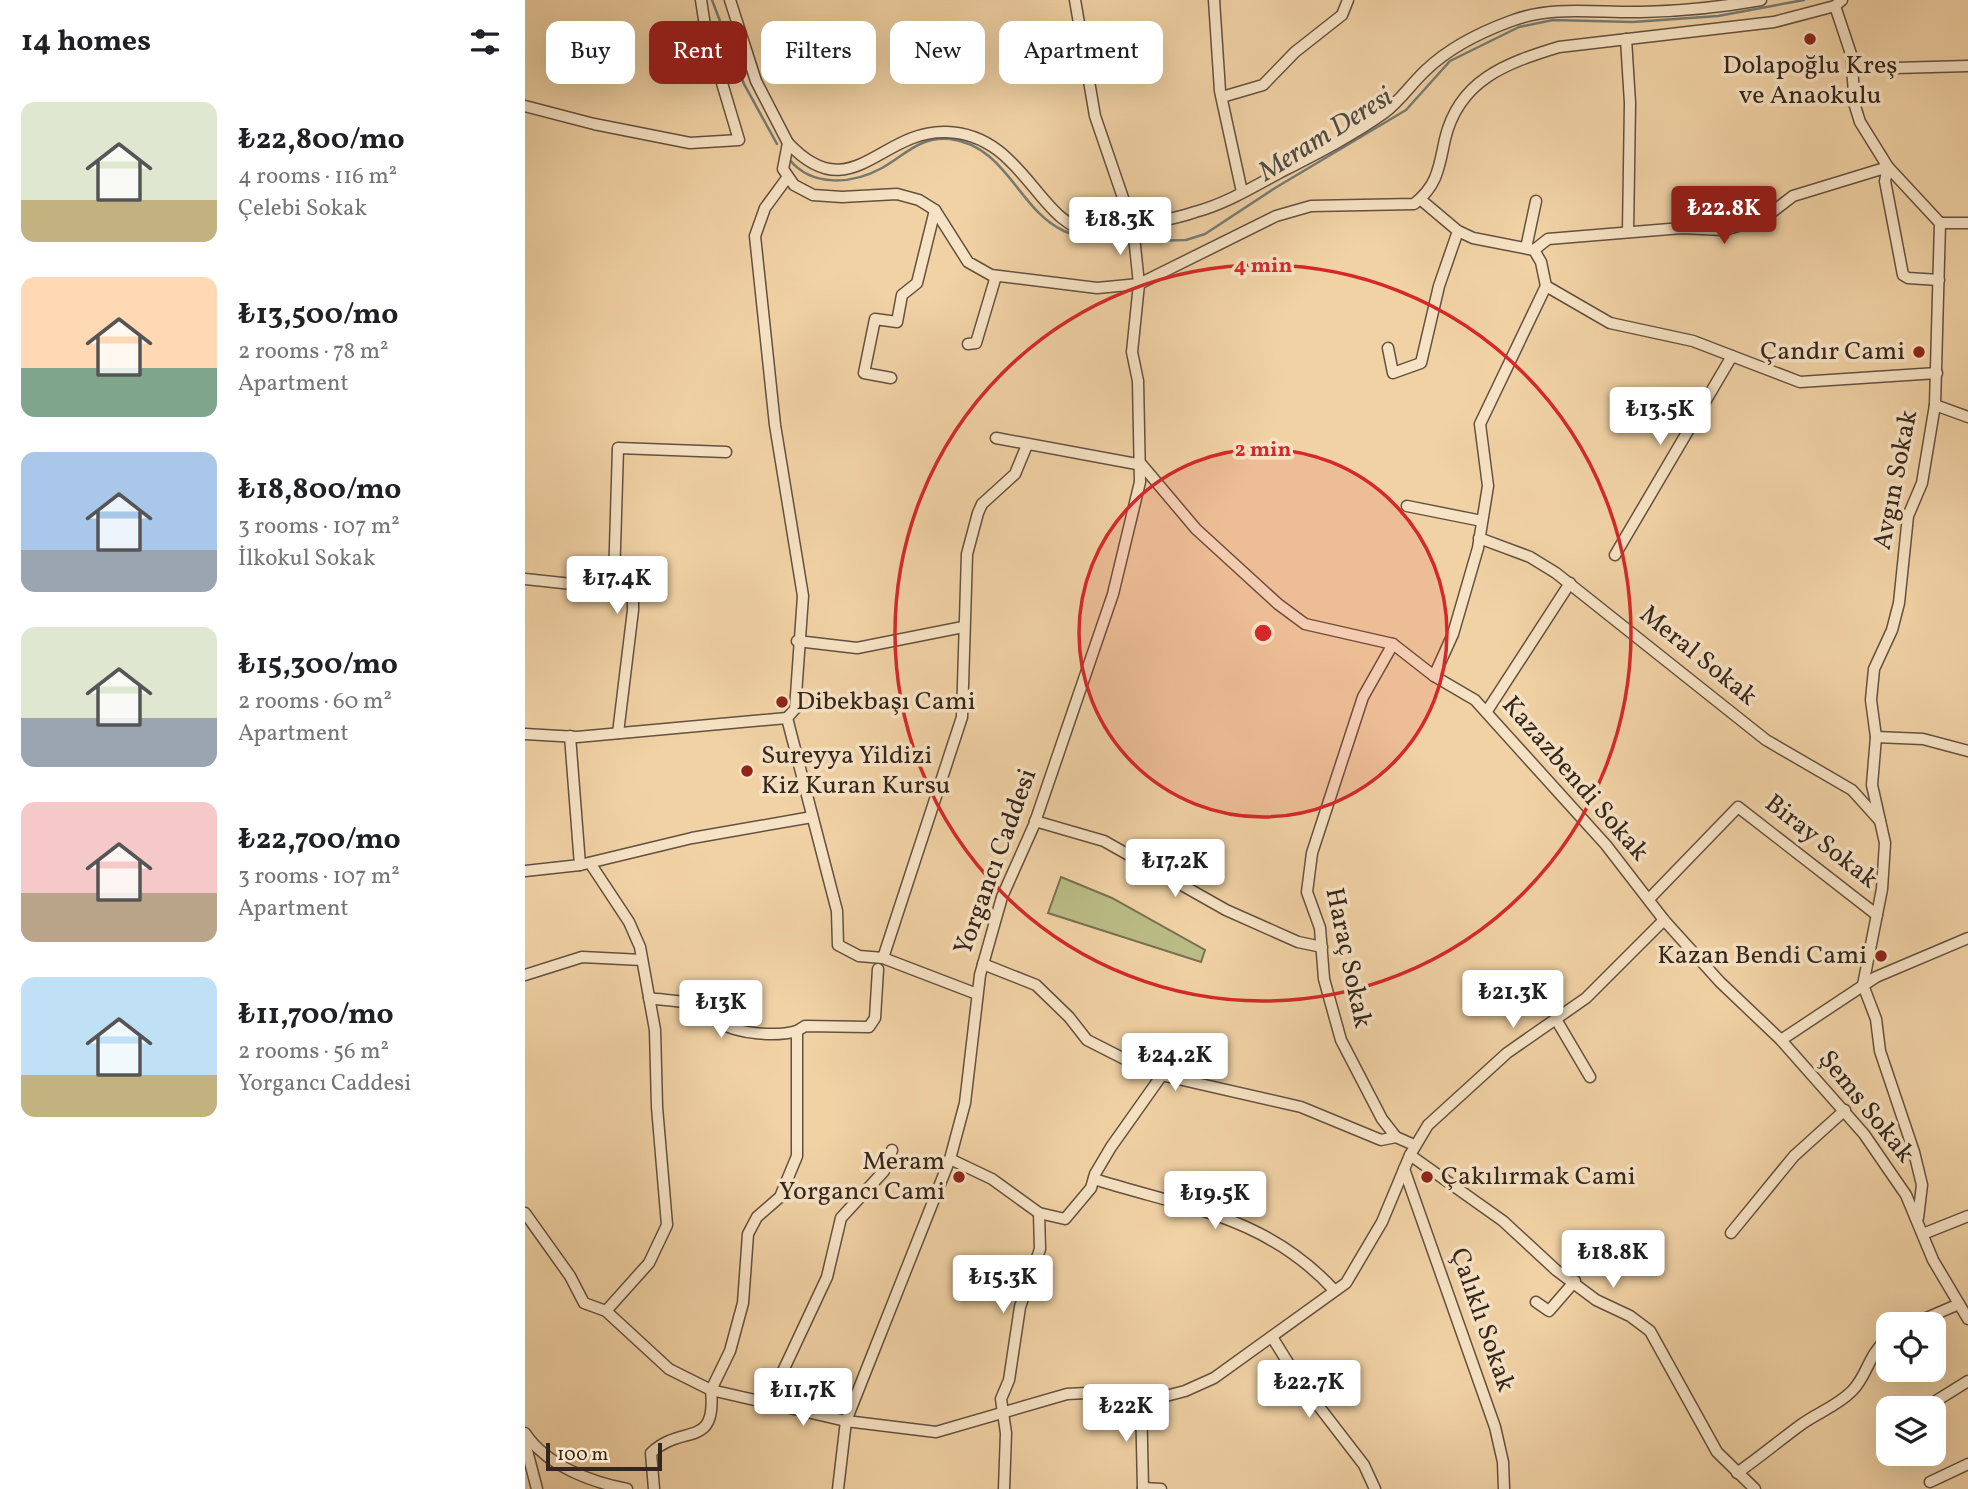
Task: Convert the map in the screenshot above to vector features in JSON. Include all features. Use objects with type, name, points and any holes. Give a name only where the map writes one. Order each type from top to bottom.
[{"type":"street","points":[[525,106],[594,124],[690,143],[739,140],[722,89],[701,0]]},
{"type":"street","points":[[730,0],[756,81],[788,144],[815,167],[845,170],[921,135],[944,132],[967,135],[992,145],[1024,173],[1056,214],[1075,228],[1095,233],[1197,212],[1243,192],[1383,114],[1408,92],[1426,70],[1454,49],[1513,20],[1575,6],[1641,12],[1761,0]]},
{"type":"street","name":"Yorgancı Caddesi","points":[[838,1489],[846,1421],[950,1159],[965,1103],[983,964],[1002,897],[1035,821],[1113,594],[1142,465],[1137,381],[1132,352],[1139,284],[1133,227],[1095,116],[1075,0]]},
{"type":"street","points":[[1214,0],[1222,97],[1243,192]]},
{"type":"street","points":[[1222,97],[1263,85],[1295,52],[1342,15],[1348,0]]},
{"type":"street","points":[[788,144],[783,169],[787,178],[813,195],[842,197],[897,194],[919,200],[935,210],[968,261],[996,276],[1097,288],[1139,284],[1276,216],[1311,206],[1414,204],[1438,177],[1453,113],[1463,96],[1479,82],[1527,56],[1559,47],[1774,22],[1839,3],[1851,54],[1855,106],[1860,122],[1888,167],[1940,223],[1968,222]]},
{"type":"street","points":[[1626,39],[1630,103],[1628,232]]},
{"type":"street","points":[[1895,68],[1968,66]]},
{"type":"street","points":[[1530,249],[1548,239],[1682,228],[1724,230],[1763,219],[1793,196],[1888,167]]},
{"type":"street","points":[[1888,167],[1885,181],[1903,275],[1908,278],[1938,279]]},
{"type":"street","points":[[525,734],[570,736],[787,718],[795,709],[797,641],[803,596],[775,425],[755,236],[765,208],[787,178]]},
{"type":"street","points":[[1420,200],[1458,231],[1473,238],[1530,249],[1541,262],[1546,286],[1480,424],[1488,486],[1479,538],[1453,634],[1434,676]]},
{"type":"street","points":[[1530,249],[1536,201]]},
{"type":"street","points":[[891,378],[864,373],[875,319],[897,322],[902,295],[917,283],[935,210]]},
{"type":"street","name":"Avgın Sokak","points":[[1863,985],[1882,889],[1885,843],[1872,785],[1876,737],[1871,700],[1874,668],[1892,631],[1899,603],[1909,516],[1922,483],[1935,405],[1940,223]]},
{"type":"street","points":[[1388,348],[1393,373],[1421,363],[1439,286],[1458,231]]},
{"type":"street","points":[[968,345],[976,343],[984,326],[996,276]]},
{"type":"street","points":[[1546,286],[1610,323],[1693,341],[1800,382],[1937,373]]},
{"type":"street","points":[[1615,555],[1732,356]]},
{"type":"street","points":[[1935,405],[1968,417]]},
{"type":"street","points":[[996,438],[1142,465]]},
{"type":"street","points":[[649,998],[690,1004],[710,1011],[717,1022],[767,1034],[797,1031],[805,1026],[869,1027],[875,1018],[880,964],[962,717],[967,636],[963,627],[967,555],[978,513],[982,504],[1015,474],[1027,445]]},
{"type":"street","points":[[614,580],[618,448],[726,452]]},
{"type":"street","name":"Kazazbendi Sokak","points":[[1142,465],[1196,528],[1278,604],[1305,624],[1394,644],[1434,676],[1475,700],[1606,845],[1664,920],[1720,982],[1781,1040]]},
{"type":"street","points":[[1407,506],[1482,521]]},
{"type":"street","name":"Meral Sokak","points":[[1479,538],[1530,557],[1570,583],[1766,740],[1852,790],[1880,822]]},
{"type":"street","points":[[525,579],[572,584],[621,579],[632,584],[633,610],[618,733]]},
{"type":"street","points":[[1487,711],[1570,583]]},
{"type":"street","points":[[797,641],[857,648],[963,627]]},
{"type":"street","name":"Haraç Sokak","points":[[1394,644],[1363,697],[1312,853],[1307,892],[1320,928],[1324,979],[1341,1040],[1382,1119],[1396,1137]]},
{"type":"street","points":[[787,718],[837,911],[838,945],[880,964],[977,994]]},
{"type":"street","points":[[570,736],[585,864],[629,922],[642,960],[655,1030],[657,1107],[667,1226],[649,1262],[606,1311]]},
{"type":"street","points":[[1876,737],[1923,739],[1968,750]]},
{"type":"street","name":"Biray Sokak","points":[[1649,899],[1738,807],[1877,915]]},
{"type":"street","points":[[525,871],[585,864],[692,838],[812,817]]},
{"type":"street","points":[[1035,821],[1104,841],[1226,910],[1298,942],[1322,947]]},
{"type":"street","points":[[525,1213],[570,1276],[584,1304],[606,1311],[670,1369],[711,1390],[846,1421],[936,1432],[1067,1394],[1141,1398],[1185,1391],[1213,1378],[1346,1283],[1382,1222],[1412,1150],[1428,1125],[1465,1088],[1507,1053],[1557,1021],[1585,998],[1664,920]]},
{"type":"street","points":[[1781,1040],[1863,985],[1968,938]]},
{"type":"street","points":[[525,975],[582,957],[642,960]]},
{"type":"street","points":[[983,964],[1036,985],[1069,1017],[1087,1040],[1152,1073],[1301,1107],[1381,1140],[1396,1137],[1503,1221],[1556,1270],[1575,1281],[1596,1300],[1630,1316],[1650,1331],[1717,1452],[1755,1489]]},
{"type":"street","points":[[1863,985],[1876,1019],[1880,1051],[1919,1174],[1921,1185],[1918,1221]]},
{"type":"street","points":[[1557,1021],[1590,1077]]},
{"type":"street","points":[[653,1489],[651,1453],[665,1439],[703,1431],[709,1425],[711,1390],[730,1351],[743,1304],[748,1234],[757,1217],[781,1196],[797,1156],[797,1031]]},
{"type":"street","name":"Şems Sokak","points":[[1781,1040],[1845,1111],[1879,1154],[1918,1221],[1933,1260],[1968,1319]]},
{"type":"street","points":[[950,1159],[992,1179],[1039,1213],[1065,1219],[1091,1188],[1111,1147],[1163,1075]]},
{"type":"street","points":[[1731,1233],[1794,1156],[1845,1111]]},
{"type":"street","points":[[768,1403],[827,1278],[841,1219],[884,1171],[892,1150]]},
{"type":"street","name":"Çalıklı Sokak","points":[[1404,1169],[1495,1427],[1503,1462],[1504,1489]]},
{"type":"street","points":[[1094,1179],[1248,1226],[1297,1255],[1334,1290]]},
{"type":"street","points":[[1004,1489],[1004,1414],[1001,1399],[1009,1380],[1020,1307],[1040,1249],[1039,1213]]},
{"type":"street","points":[[1923,1234],[1968,1216]]},
{"type":"street","points":[[1535,1302],[1549,1311],[1575,1281]]},
{"type":"street","points":[[1940,1312],[1959,1304]]},
{"type":"street","points":[[1272,1337],[1300,1382],[1364,1465],[1375,1489]]},
{"type":"street","points":[[1737,1472],[1773,1449],[1803,1423],[1840,1403],[1855,1388],[1876,1348]]},
{"type":"street","points":[[1944,1396],[1968,1381]]},
{"type":"street","points":[[1141,1398],[1143,1489],[1161,1489]]},
{"type":"street","points":[[525,1433],[552,1458],[589,1480],[627,1489]]},
{"type":"street","points":[[525,1443],[532,1484]]},
{"type":"street","points":[[1930,1482],[1968,1464]]},
{"type":"green space","points":[[1061,877],[1112,898],[1205,950],[1201,962],[1048,913]]},
{"type":"waterway","name":"Meram Deresi","points":[[712,0],[744,84],[777,144]]},
{"type":"waterway","name":"Meram Deresi","points":[[1145,241],[1186,240],[1205,234],[1275,188],[1406,110],[1450,61],[1519,27],[1553,20],[1633,22],[1718,16],[1804,0]]},
{"type":"waterway","name":"Meram Deresi","points":[[789,159],[809,175],[821,179],[846,180],[882,168],[921,143],[950,139],[969,144],[985,153],[1035,209],[1064,231],[1086,237],[1123,239]]},
{"type":"place","name":"Dolapoğlu Kreş ve Anaokulu","points":[[1810,39]]},
{"type":"place","name":"Çandır Cami","points":[[1919,352]]},
{"type":"place","name":"Dibekbaşı Cami","points":[[782,702]]},
{"type":"place","name":"Sureyya Yildizi Kiz Kuran Kursu","points":[[747,771]]},
{"type":"place","name":"Kazan Bendi Cami","points":[[1881,956]]},
{"type":"place","name":"Meram Yorgancı Cami","points":[[959,1177]]},
{"type":"place","name":"Çakılırmak Cami","points":[[1427,1177]]}]
